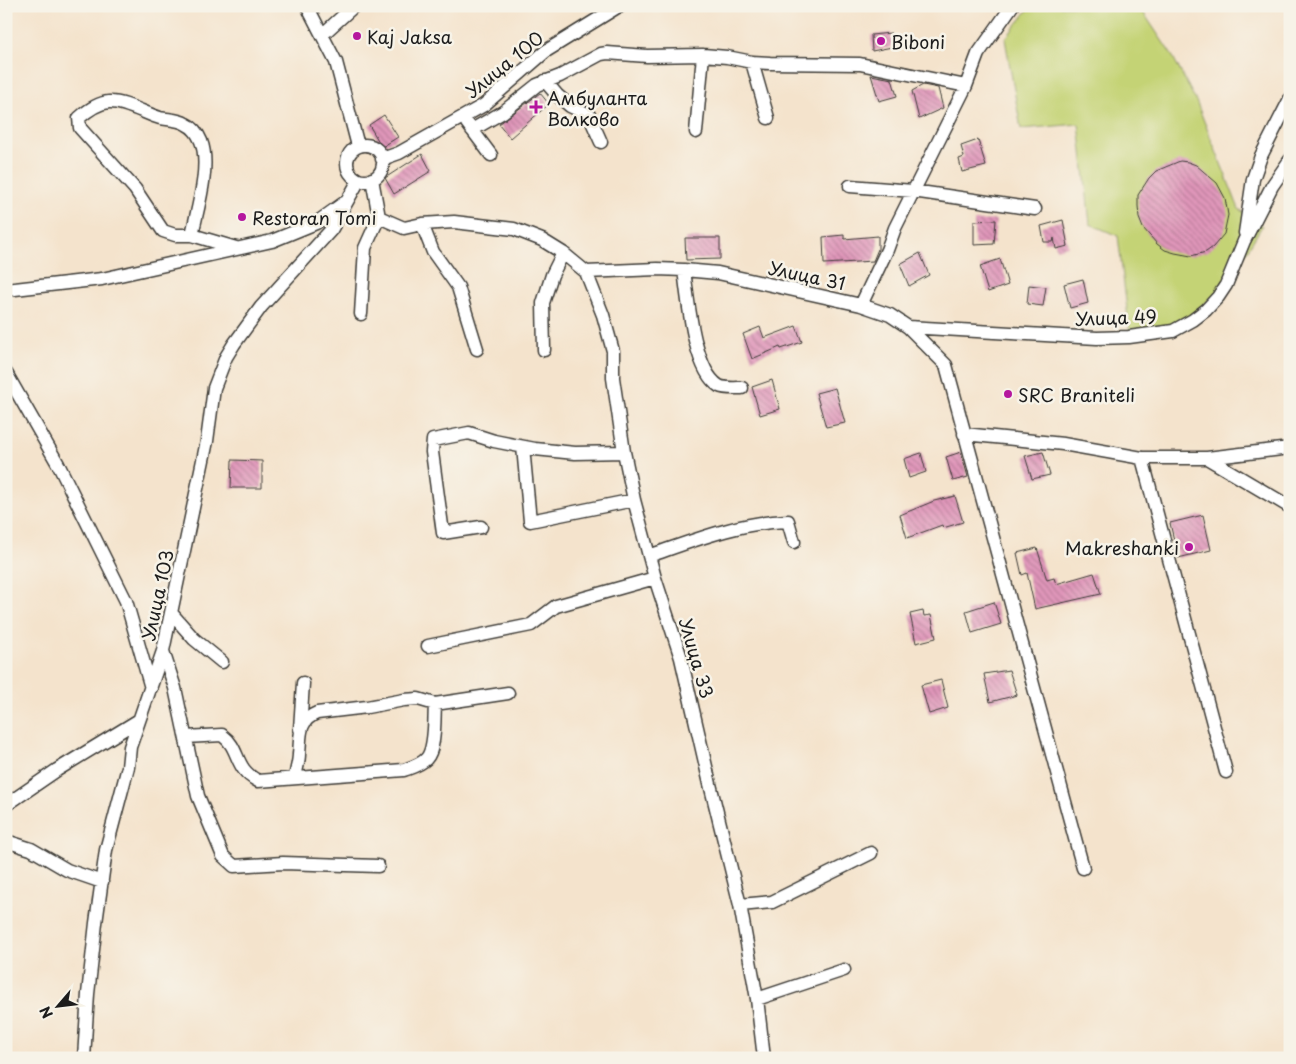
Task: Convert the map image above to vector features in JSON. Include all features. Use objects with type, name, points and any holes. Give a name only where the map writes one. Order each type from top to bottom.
[{"type":"street","points":[[307,6],[336,62],[358,146]]},
{"type":"street","points":[[322,35],[354,6]]},
{"type":"street","name":"Улица 100","points":[[382,159],[400,153],[484,105],[546,51],[619,6]]},
{"type":"street","points":[[862,305],[913,190],[966,86],[978,54],[1012,6]]},
{"type":"street","points":[[472,130],[503,112],[530,89],[560,76],[601,54],[648,56],[703,55],[728,56],[752,62],[860,64],[966,86]]},
{"type":"street","points":[[696,132],[703,55]]},
{"type":"street","points":[[752,62],[768,118]]},
{"type":"street","points":[[545,81],[570,106],[589,115],[601,142]]},
{"type":"street","points":[[1244,241],[1253,179],[1261,156],[1290,99]]},
{"type":"street","points":[[192,235],[203,178],[204,154],[196,132],[177,120],[162,118],[121,104],[109,102],[89,109],[79,118],[80,128],[135,189],[163,231],[175,235],[192,235],[236,248]]},
{"type":"street","points":[[463,118],[491,155]]},
{"type":"street","points":[[358,146],[370,146],[376,149],[382,159],[381,171],[365,180],[354,177],[347,167],[349,154],[358,146]]},
{"type":"street","name":"Улица 49","points":[[908,327],[1097,338],[1129,337],[1173,331],[1193,320],[1218,297],[1272,186],[1290,160]]},
{"type":"street","points":[[362,314],[365,248],[379,217],[365,180]]},
{"type":"street","name":"Улица 103","points":[[84,1058],[89,985],[106,850],[128,767],[130,746],[164,651],[207,441],[214,388],[226,357],[261,308],[331,230],[347,201],[365,180]]},
{"type":"street","points":[[850,186],[913,190],[1035,209]]},
{"type":"street","points":[[6,290],[102,279],[272,241],[316,223],[347,201]]},
{"type":"street","points":[[379,217],[404,228],[422,224],[454,222],[514,229],[542,240],[563,253],[586,272]]},
{"type":"street","points":[[422,224],[433,252],[458,287],[477,349]]},
{"type":"street","points":[[544,350],[543,303],[552,274],[563,253]]},
{"type":"street","points":[[684,270],[694,340],[707,375],[720,386],[742,388]]},
{"type":"street","name":"Улица 31","points":[[586,272],[684,270],[718,274],[862,305],[890,315],[908,327],[946,365],[1083,868]]},
{"type":"street","name":"Улица 33","points":[[586,272],[603,315],[613,351],[613,378],[624,452],[634,500],[655,578],[681,658],[740,906],[757,999],[764,1058]]},
{"type":"street","points":[[6,373],[58,464],[126,601],[152,688]]},
{"type":"street","points":[[481,527],[443,533],[432,452],[434,440],[469,433],[523,447],[575,453],[624,452]]},
{"type":"street","points":[[964,434],[1063,444],[1142,458],[1207,458],[1290,448]]},
{"type":"street","points":[[523,447],[530,521],[634,500]]},
{"type":"street","points":[[1142,458],[1226,772]]},
{"type":"street","points":[[1207,458],[1290,507]]},
{"type":"street","points":[[649,556],[727,529],[768,522],[788,521],[794,542]]},
{"type":"street","points":[[428,646],[531,625],[556,606],[655,578]]},
{"type":"street","points":[[172,614],[194,639],[222,662]]},
{"type":"street","points":[[164,651],[175,688],[198,796],[223,856],[234,866],[283,863],[378,866]]},
{"type":"street","points":[[295,778],[300,755],[303,683]]},
{"type":"street","points":[[300,729],[310,716],[316,713],[404,700],[418,699],[435,704],[508,693]]},
{"type":"street","points":[[186,738],[222,735],[230,740],[243,770],[258,781],[404,770],[417,766],[428,758],[432,747],[435,704]]},
{"type":"street","points":[[6,805],[56,770],[139,720]]},
{"type":"street","points":[[6,842],[30,849],[67,870],[102,882]]},
{"type":"street","points":[[740,906],[772,902],[871,853]]},
{"type":"street","points":[[757,999],[844,970]]},
{"type":"green space","points":[[1031,6],[1139,6],[1173,57],[1196,101],[1239,209],[1262,226],[1226,285],[1173,331],[1130,334],[1118,236],[1090,224],[1079,124],[1021,129],[1005,39]]},
{"type":"building","name":"Biboni","points":[[891,33],[892,47],[872,51],[871,35]]},
{"type":"building","points":[[871,75],[892,79],[897,96],[879,101]]},
{"type":"building","points":[[923,85],[938,88],[943,108],[919,119],[912,91]]},
{"type":"building","points":[[540,93],[549,104],[510,138],[499,124]]},
{"type":"building","points":[[384,115],[398,137],[382,147],[369,125]]},
{"type":"building","points":[[978,140],[986,166],[962,172],[959,159],[964,157],[961,146]]},
{"type":"building","points":[[422,154],[431,171],[394,194],[385,178]]},
{"type":"building","points":[[1180,161],[1196,165],[1217,183],[1225,198],[1228,215],[1224,234],[1213,247],[1206,252],[1191,256],[1165,250],[1143,228],[1139,218],[1138,195],[1149,178],[1156,171]]},
{"type":"building","points":[[996,220],[994,244],[974,245],[974,221]]},
{"type":"building","points":[[1063,220],[1068,246],[1056,249],[1054,238],[1053,242],[1044,242],[1041,226]]},
{"type":"building","points":[[844,235],[844,239],[878,236],[878,249],[873,261],[824,264],[823,237]]},
{"type":"building","points":[[685,238],[720,238],[720,259],[686,260]]},
{"type":"building","points":[[920,253],[929,275],[909,286],[900,264]]},
{"type":"building","points":[[1000,259],[1008,285],[988,292],[980,266]]},
{"type":"building","points":[[1083,279],[1088,303],[1070,308],[1064,284]]},
{"type":"building","points":[[1029,285],[1046,287],[1043,306],[1027,304]]},
{"type":"building","points":[[796,326],[802,342],[781,349],[780,347],[752,359],[743,334],[760,327],[764,338]]},
{"type":"building","points":[[772,380],[780,409],[760,415],[752,387]]},
{"type":"building","points":[[835,388],[845,423],[826,427],[816,393]]},
{"type":"building","points":[[961,452],[968,477],[953,481],[946,457]]},
{"type":"building","points":[[1043,452],[1050,475],[1032,479],[1025,456]]},
{"type":"building","points":[[921,453],[926,472],[909,478],[904,459]]},
{"type":"building","points":[[232,460],[262,461],[262,488],[231,488]]},
{"type":"building","points":[[955,496],[963,522],[943,528],[942,525],[907,538],[900,515],[934,501]]},
{"type":"building","points":[[1203,515],[1211,550],[1178,558],[1170,523]]},
{"type":"building","points":[[1037,548],[1047,580],[1054,578],[1056,584],[1094,573],[1101,594],[1035,609],[1027,573],[1022,575],[1017,553]]},
{"type":"building","points":[[994,602],[1001,624],[972,633],[966,611]]},
{"type":"building","points":[[923,611],[924,616],[931,615],[936,638],[916,643],[910,614]]},
{"type":"building","points":[[1009,670],[1017,695],[990,702],[984,674]]},
{"type":"building","points":[[941,680],[948,708],[929,714],[921,685]]},
{"type":"place","name":"Kaj Jaksa","points":[[357,36]]},
{"type":"place","name":"Biboni","points":[[881,41]]},
{"type":"place","name":"Амбуланта Волково","points":[[536,107]]},
{"type":"place","name":"Restoran Tomi","points":[[242,217]]},
{"type":"place","name":"SRC Braniteli","points":[[1008,394]]},
{"type":"place","name":"Makreshanki","points":[[1189,547]]}]
